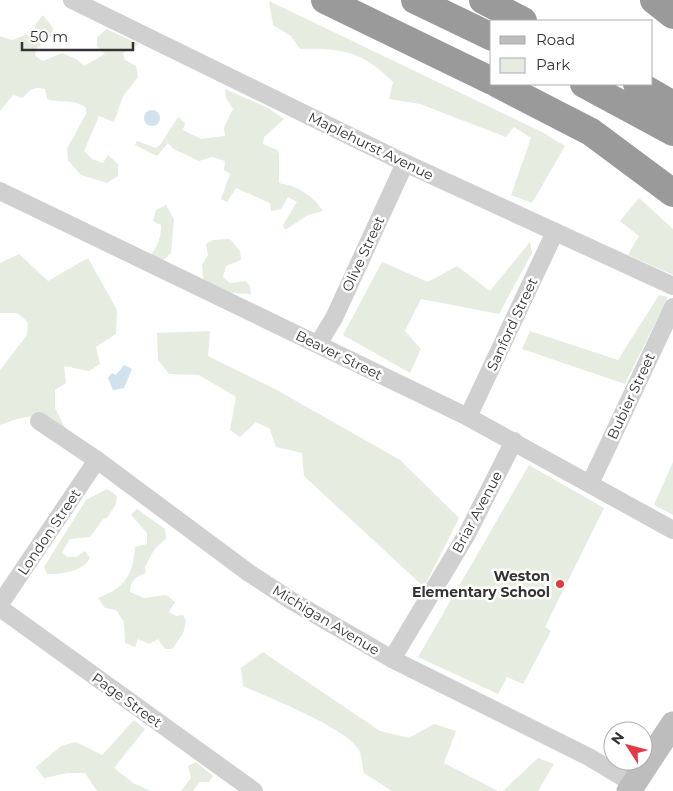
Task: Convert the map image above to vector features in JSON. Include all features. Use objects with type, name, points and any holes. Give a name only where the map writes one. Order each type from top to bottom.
[{"type":"highway","points":[[325,0],[490,80]]},
{"type":"highway","points":[[415,0],[490,36]]},
{"type":"highway","points":[[483,0],[521,20]]},
{"type":"highway","points":[[654,0],[673,15]]},
{"type":"highway","points":[[500,85],[591,132],[673,193]]},
{"type":"highway","points":[[586,85],[673,132]]},
{"type":"highway","points":[[639,85],[673,105]]},
{"type":"main road","points":[[632,787],[673,724]]},
{"type":"street","name":"Maplehurst Avenue","points":[[72,0],[405,163],[673,286]]},
{"type":"street","name":"Olive Street","points":[[318,344],[334,318],[405,163]]},
{"type":"street","name":"Beaver Street","points":[[0,191],[220,299],[468,417],[673,530]]},
{"type":"street","name":"Sanford Street","points":[[468,417],[555,232]]},
{"type":"street","name":"Bubier Street","points":[[590,484],[673,307]]},
{"type":"street","name":"Michigan Avenue","points":[[39,421],[97,460],[249,573],[292,602],[392,659],[581,753],[632,787]]},
{"type":"street","name":"Briar Avenue","points":[[392,659],[454,556],[514,442]]},
{"type":"street","name":"London Street","points":[[0,604],[97,460]]},
{"type":"street","name":"Page Street","points":[[0,608],[254,791]]},
{"type":"green space","points":[[269,1],[542,132],[565,146],[532,203],[511,195],[531,138],[514,127],[506,137],[420,104],[389,99],[393,82],[362,58],[340,51],[300,49],[291,36],[273,25]]},
{"type":"green space","points":[[43,15],[53,28],[51,37],[36,49],[35,56],[43,61],[62,53],[76,59],[84,66],[105,54],[97,46],[97,38],[106,29],[139,44],[123,53],[125,60],[136,66],[138,77],[123,96],[114,122],[99,116],[84,151],[92,159],[103,163],[108,155],[118,164],[118,176],[107,183],[81,175],[68,160],[67,149],[86,114],[86,108],[77,103],[47,99],[45,89],[35,88],[30,90],[23,98],[13,95],[0,111],[0,36],[12,40],[28,34]]},
{"type":"green space","points":[[225,89],[268,108],[284,119],[264,137],[263,144],[277,150],[279,154],[279,183],[292,186],[304,192],[323,211],[308,215],[285,230],[283,225],[297,202],[288,197],[281,209],[271,211],[270,203],[236,188],[227,202],[221,199],[230,174],[224,170],[225,161],[212,157],[199,161],[174,149],[168,143],[157,156],[135,145],[137,141],[156,148],[161,144],[178,117],[185,123],[183,130],[201,139],[225,136],[224,127],[233,109],[226,98]]},
{"type":"green space","points":[[639,198],[673,229],[673,275],[628,255],[639,236],[620,221]]},
{"type":"green space","points":[[166,205],[174,219],[171,253],[159,264],[149,257],[157,246],[161,225],[153,221],[156,210]]},
{"type":"green space","points":[[230,239],[240,251],[241,260],[226,266],[223,277],[230,283],[246,281],[250,286],[251,294],[227,292],[204,284],[202,265],[208,255],[206,244],[213,240]]},
{"type":"green space","points":[[530,242],[532,253],[499,314],[421,299],[405,331],[421,349],[410,373],[343,335],[382,262],[428,282],[457,266],[490,291]]},
{"type":"green space","points":[[19,254],[48,281],[88,258],[117,310],[116,334],[96,347],[100,364],[89,371],[64,366],[66,383],[55,390],[55,408],[66,430],[34,417],[21,418],[0,425],[0,370],[27,335],[28,322],[17,313],[0,313],[0,263]]},
{"type":"green space","points":[[659,295],[668,297],[625,384],[522,349],[530,331],[618,360]]},
{"type":"green space","points":[[210,331],[208,356],[275,389],[400,460],[459,518],[424,587],[304,476],[302,453],[276,447],[270,429],[256,422],[240,437],[230,430],[236,397],[199,375],[169,374],[158,360],[157,333]]},
{"type":"green space","points":[[673,462],[673,515],[654,505]]},
{"type":"green space","points":[[529,465],[604,508],[545,627],[551,631],[523,684],[507,677],[498,694],[418,657]]},
{"type":"green space","points":[[107,489],[117,496],[116,504],[107,518],[103,519],[90,537],[70,539],[62,552],[67,557],[76,557],[85,551],[90,558],[77,569],[65,573],[47,574],[44,567],[86,500]]},
{"type":"green space","points":[[137,509],[165,529],[166,538],[154,550],[145,567],[146,573],[137,577],[132,582],[130,592],[144,598],[166,595],[175,602],[169,612],[176,616],[183,615],[186,621],[183,634],[172,649],[165,649],[158,639],[149,644],[138,639],[135,647],[125,643],[124,622],[116,610],[105,608],[98,598],[121,585],[130,573],[135,547],[147,544],[147,533],[131,515]]},
{"type":"green space","points":[[263,652],[380,731],[409,738],[434,724],[456,731],[444,763],[498,791],[392,791],[364,773],[359,750],[339,732],[306,714],[243,686],[241,668]]},
{"type":"green space","points":[[134,720],[145,729],[114,768],[133,783],[151,791],[97,791],[85,773],[68,773],[44,778],[36,767],[61,746],[76,742],[102,755]]},
{"type":"green space","points":[[538,758],[554,764],[538,791],[503,791]]},
{"type":"green space","points":[[196,762],[213,776],[209,782],[200,782],[193,791],[181,791],[191,778],[188,766]]},
{"type":"water","points":[[149,110],[155,110],[160,115],[158,124],[149,126],[144,121],[144,115]]},
{"type":"water","points":[[124,365],[132,369],[124,388],[113,390],[108,378],[112,373],[116,375]]},
{"type":"place","name":"Weston Elementary School","points":[[560,584]]}]
